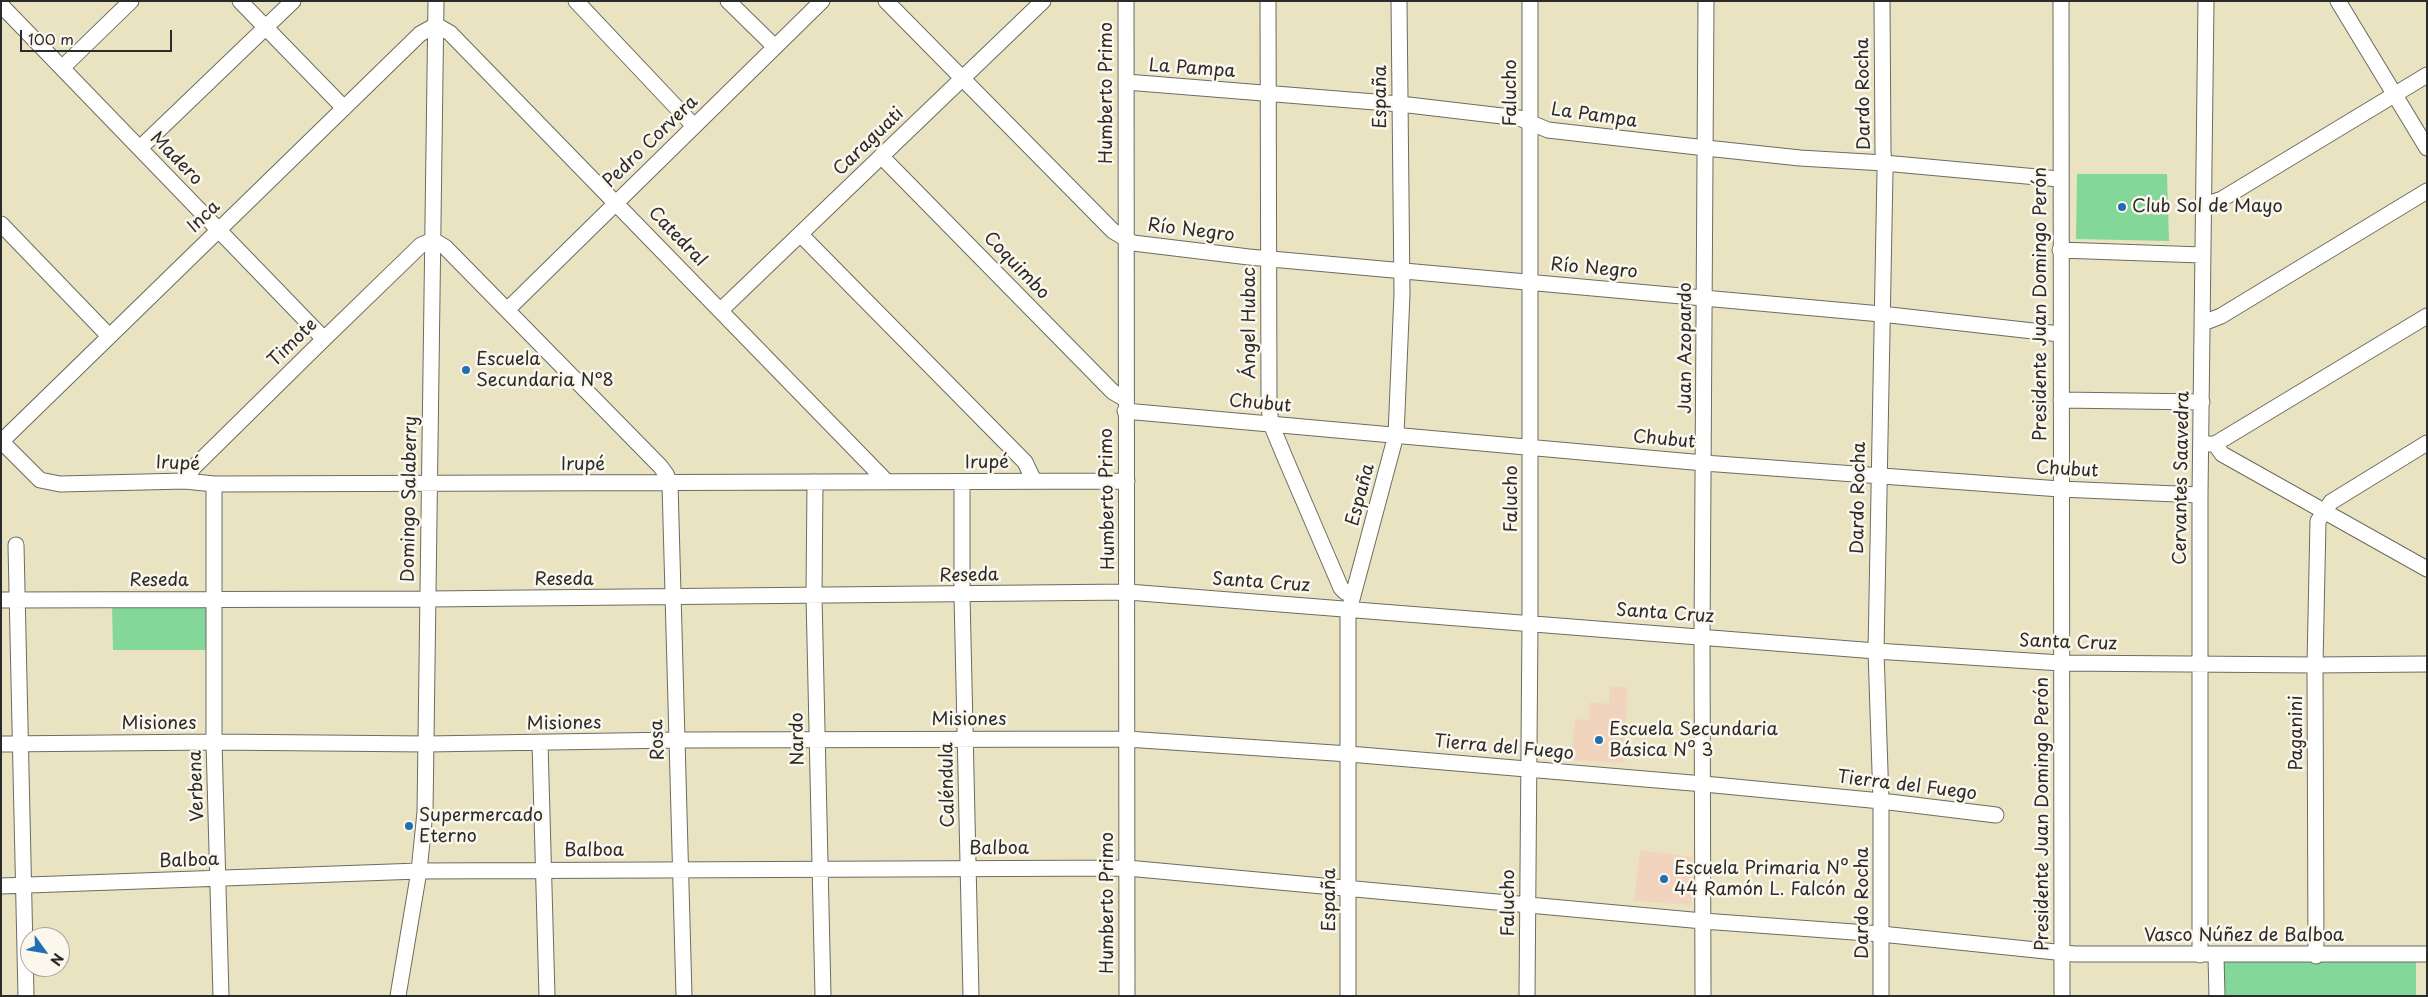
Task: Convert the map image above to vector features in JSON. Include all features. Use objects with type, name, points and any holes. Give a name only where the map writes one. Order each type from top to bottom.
[{"type":"street","points":[[63,67],[130,1]]},
{"type":"street","points":[[240,1],[344,108]]},
{"type":"street","points":[[140,148],[293,1]]},
{"type":"street","name":"Domingo Salaberry","points":[[398,996],[424,835],[427,744],[436,1]]},
{"type":"street","points":[[576,1],[694,126]]},
{"type":"street","points":[[728,1],[775,47]]},
{"type":"street","name":"Pedro Corvera","points":[[507,310],[822,1]]},
{"type":"street","points":[[886,1],[1113,231],[1125,240]]},
{"type":"street","name":"Caraguati","points":[[721,310],[1043,1]]},
{"type":"street","name":"Humberto Primo","points":[[1126,1],[1127,996]]},
{"type":"street","name":"Ángel Hubac","points":[[1268,1],[1269,406],[1272,424],[1341,588],[1350,601]]},
{"type":"street","name":"España","points":[[1348,996],[1350,601],[1396,435],[1401,270],[1399,1]]},
{"type":"street","name":"Falucho","points":[[1527,996],[1530,623],[1530,1]]},
{"type":"street","name":"Juan Azopardo","points":[[1704,996],[1702,636],[1706,1]]},
{"type":"street","name":"Dardo Rocha","points":[[1881,996],[1881,801],[1876,651],[1884,163],[1882,1]]},
{"type":"street","name":"Presidente Juan Domingo Perón","points":[[2061,1],[2059,179],[2062,996]]},
{"type":"street","name":"Cervantes Saavedra","points":[[2206,1],[2202,402],[2208,444],[2200,495],[2200,664],[2208,956],[2217,996]]},
{"type":"street","points":[[2339,2],[2427,148]]},
{"type":"street","name":"Madero","points":[[1,5],[324,339]]},
{"type":"street","name":"Inca","points":[[1,441],[420,34],[436,25]]},
{"type":"street","name":"Catedral","points":[[436,25],[450,33],[886,481]]},
{"type":"street","points":[[2204,205],[2222,199],[2427,75]]},
{"type":"street","name":"La Pampa","points":[[1126,82],[1400,104],[1519,118],[1548,130],[1706,148],[1800,158],[1884,163],[2059,179]]},
{"type":"street","name":"Coquimbo","points":[[882,156],[1125,405]]},
{"type":"street","points":[[2203,323],[2221,316],[2427,191]]},
{"type":"street","points":[[1,224],[108,336]]},
{"type":"street","points":[[801,235],[1025,462],[1034,481]]},
{"type":"street","points":[[433,240],[445,247],[660,466],[670,484]]},
{"type":"street","name":"Timote","points":[[185,481],[194,467],[324,339],[421,245],[433,240]]},
{"type":"street","name":"Río Negro","points":[[1125,240],[1133,243],[1268,258],[1881,314],[2060,334]]},
{"type":"street","points":[[2060,250],[2202,255]]},
{"type":"street","points":[[2427,316],[2208,444],[2222,454],[2427,569]]},
{"type":"street","points":[[2061,400],[2202,402]]},
{"type":"street","name":"Chubut","points":[[1125,405],[1272,424],[1704,463],[2060,489],[2200,495]]},
{"type":"street","name":"Irupé","points":[[1,441],[40,480],[60,484],[185,481],[214,484],[670,484],[886,481],[1126,482]]},
{"type":"street","points":[[2324,511],[2331,502],[2427,443]]},
{"type":"street","name":"Nardo","points":[[815,482],[814,596],[818,869],[823,996]]},
{"type":"street","name":"Caléndula","points":[[962,482],[962,595],[971,996]]},
{"type":"street","name":"Verbena","points":[[214,484],[214,742],[221,996]]},
{"type":"street","name":"Rosa","points":[[670,484],[684,996]]},
{"type":"street","name":"Paganini","points":[[2316,956],[2315,665],[2317,529],[2324,511]]},
{"type":"street","points":[[16,545],[26,996]]},
{"type":"street","name":"Santa Cruz","points":[[1128,592],[1350,601],[1530,623],[1876,651],[2062,663],[2427,664]]},
{"type":"street","name":"Reseda","points":[[1,600],[428,599],[1128,592]]},
{"type":"street","name":"Misiones","points":[[1,744],[214,742],[427,744],[677,740],[1127,738]]},
{"type":"street","name":"Tierra del Fuego","points":[[1127,738],[1349,754],[1704,784],[1881,801],[1996,815]]},
{"type":"street","points":[[540,743],[547,996]]},
{"type":"street","name":"Balboa","points":[[1,886],[418,871],[1127,868],[1528,904]]},
{"type":"street","name":"Vasco Núñez de Balboa","points":[[1528,904],[1703,921],[1882,934],[2089,955],[2316,956],[2427,954]]},
{"type":"shaded area","name":"Escuela Secundaria Básica Nº 3","points":[[1610,686],[1627,687],[1625,763],[1571,760],[1575,719],[1589,720],[1590,702],[1609,704]]},
{"type":"shaded area","name":"Escuela Primaria Nº 44 Ramón L. Falcón","points":[[1640,850],[1693,857],[1691,905],[1634,901]]},
{"type":"green space","name":"Club Sol de Mayo","points":[[2077,174],[2167,174],[2169,241],[2076,239]]},
{"type":"green space","points":[[112,604],[203,605],[208,611],[207,650],[113,650]]},
{"type":"green space","points":[[2220,959],[2416,962],[2416,996],[2221,996]]},
{"type":"place","name":"Club Sol de Mayo","points":[[2122,207]]},
{"type":"place","name":"Escuela Secundaria N°8","points":[[466,370]]},
{"type":"place","name":"Escuela Secundaria Básica Nº 3","points":[[1599,740]]},
{"type":"place","name":"Supermercado Eterno","points":[[409,826]]},
{"type":"place","name":"Escuela Primaria Nº 44 Ramón L. Falcón","points":[[1664,879]]}]
